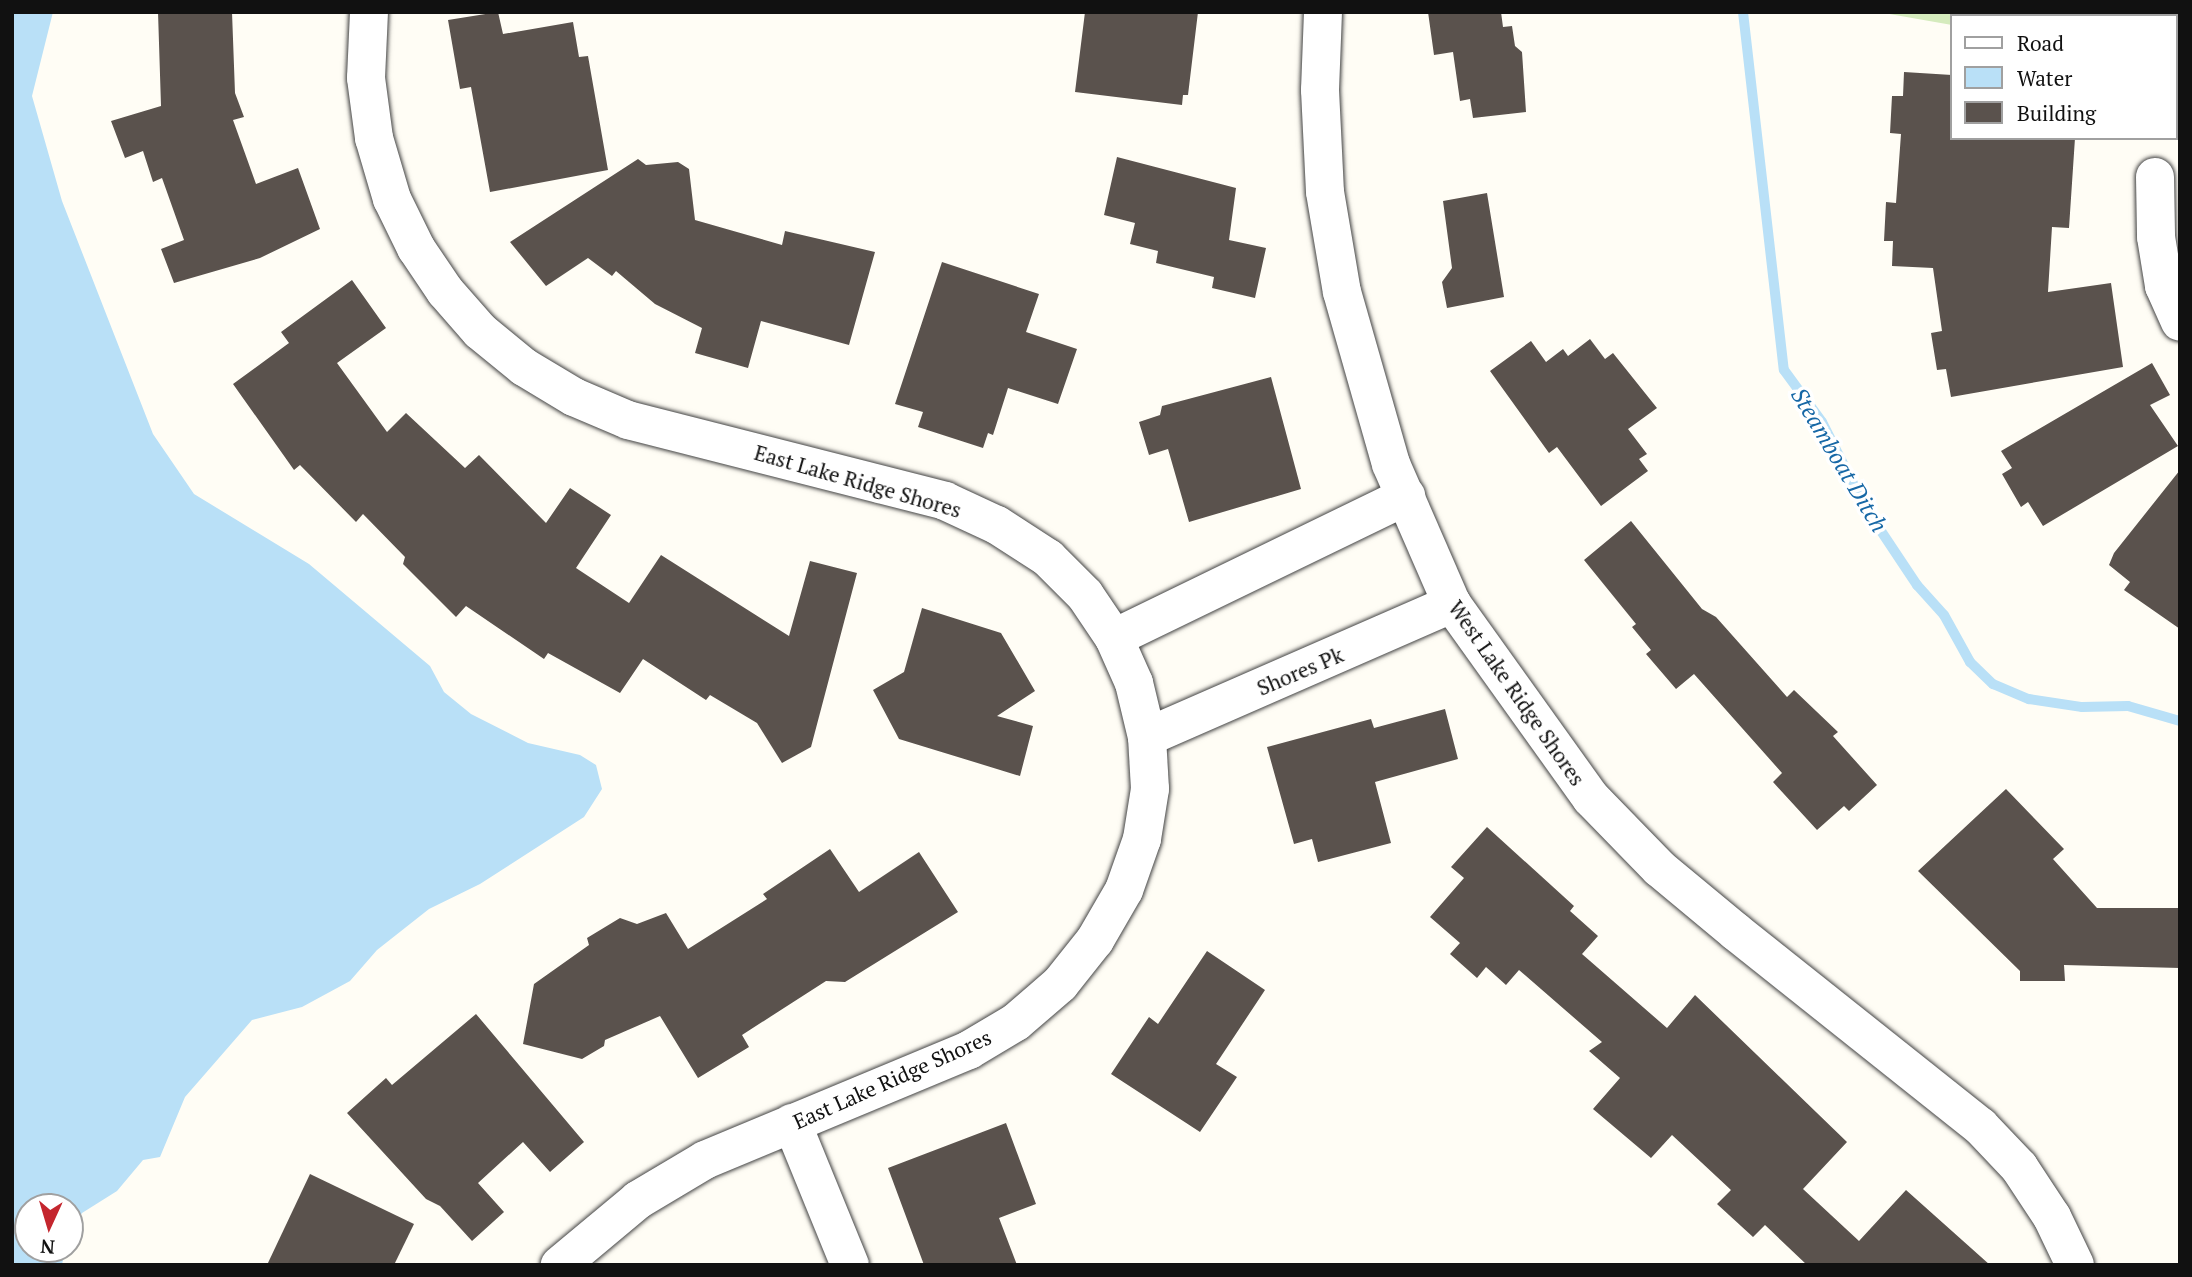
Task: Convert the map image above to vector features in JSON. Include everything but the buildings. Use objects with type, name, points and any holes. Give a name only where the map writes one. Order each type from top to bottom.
[{"type":"street","name":"East Lake Ridge Shores","points":[[369,12],[366,78],[374,138],[392,198],[416,248],[445,291],[498,345],[574,397],[628,420],[945,501],[997,525],[1048,558],[1085,596],[1114,638],[1134,683],[1147,737],[1150,789],[1138,852],[1124,890],[1095,940],[1060,984],[1016,1022],[969,1050],[705,1160],[638,1200],[560,1265]]},
{"type":"street","name":"West Lake Ridge Shores","points":[[1323,12],[1320,90],[1325,192],[1342,292],[1361,372],[1406,496],[1452,604],[1591,798],[1697,900],[1980,1126],[2018,1167],[2053,1217],[2076,1265]]},
{"type":"street","points":[[2155,177],[2156,237],[2164,286],[2180,322]]},
{"type":"street","points":[[1114,638],[1406,496]]},
{"type":"street","name":"Shores Pk","points":[[1147,737],[1452,604]]},
{"type":"street","points":[[792,1123],[850,1265]]},
{"type":"green space","points":[[1878,12],[2180,12],[2180,62],[2178,14],[1951,14],[1951,25]]},
{"type":"water","points":[[12,12],[53,12],[32,96],[62,201],[153,434],[194,494],[309,564],[430,666],[444,692],[471,714],[528,743],[580,755],[596,765],[602,789],[584,817],[480,884],[429,909],[377,950],[350,981],[302,1007],[252,1020],[185,1097],[160,1157],[143,1160],[117,1191],[84,1212],[84,1193],[14,1193],[14,1263],[62,1263],[12,1265]]},
{"type":"waterway","name":"Steamboat Ditch","points":[[1743,12],[1784,370],[1822,422],[1865,507],[1917,585],[1944,615],[1970,662],[1993,684],[2029,699],[2082,707],[2128,706],[2180,721]]}]
